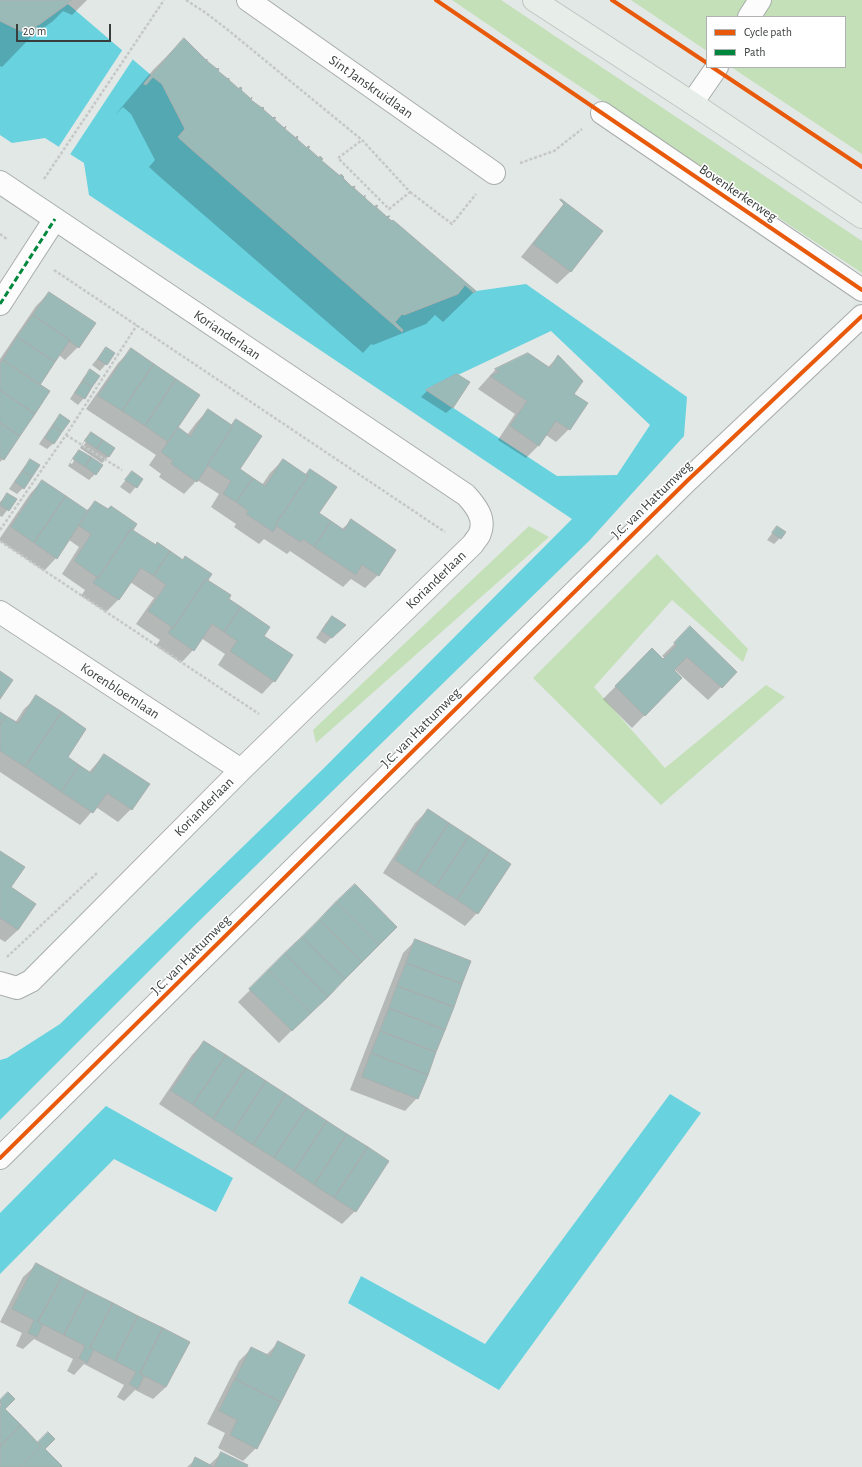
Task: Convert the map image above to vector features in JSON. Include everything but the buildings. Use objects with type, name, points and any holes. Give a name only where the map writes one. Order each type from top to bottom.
[{"type":"main road","points":[[534,0],[862,216]]},
{"type":"street","name":"Sint Janskruidlaan","points":[[248,0],[494,173]]},
{"type":"street","points":[[750,16],[760,0]]},
{"type":"street","points":[[692,103],[716,68]]},
{"type":"street","name":"Bovenkerkerweg","points":[[602,113],[862,290]]},
{"type":"street","name":"Korianderlaan","points":[[0,182],[466,495],[475,505],[482,517],[481,532],[473,544],[241,770],[31,981],[17,988],[0,983]]},
{"type":"street","points":[[0,304],[55,219]]},
{"type":"street","name":"J.C. van Hattumweg","points":[[0,1158],[688,480],[862,316]]},
{"type":"street","name":"Korenbloemlaan","points":[[0,612],[241,770]]},
{"type":"path","points":[[51,169],[164,0]]},
{"type":"path","points":[[186,0],[228,30],[362,140],[410,192],[452,224],[494,173],[554,151],[602,113]]},
{"type":"path","points":[[362,140],[338,158],[389,209],[410,192]]},
{"type":"path","points":[[0,234],[449,534]]},
{"type":"path","points":[[0,530],[66,436],[137,325]]},
{"type":"path","points":[[66,436],[122,470]]},
{"type":"path","points":[[0,542],[263,717]]},
{"type":"path","points":[[5,958],[102,868]]},
{"type":"green space","points":[[452,0],[501,0],[862,241],[862,273],[537,58]]},
{"type":"green space","points":[[631,0],[862,0],[862,154],[733,68],[846,68],[846,16],[706,16],[706,50]]},
{"type":"green space","points":[[529,526],[549,537],[316,743],[313,730]]},
{"type":"green space","points":[[657,554],[748,649],[743,662],[672,600],[594,687],[665,768],[766,685],[785,697],[661,805],[533,678]]},
{"type":"water","points":[[68,4],[151,75],[144,84],[153,77],[162,84],[185,129],[178,137],[402,331],[403,330],[395,322],[402,314],[404,315],[457,294],[465,285],[476,291],[526,284],[687,397],[684,436],[589,541],[196,924],[0,1120],[0,1060],[7,1058],[60,1024],[324,768],[572,519],[89,195],[84,163],[45,138],[12,143],[0,135],[0,21],[33,37],[32,34],[37,25]],"holes":[[[551,331],[650,425],[617,475],[557,476],[426,390]]]},
{"type":"water","points":[[670,1094],[701,1113],[499,1390],[348,1303],[361,1276],[485,1344]]},
{"type":"water","points":[[106,1106],[233,1178],[216,1212],[114,1159],[0,1274],[0,1213]]},
{"type":"pier","points":[[123,49],[133,59],[69,156],[58,148]]},
{"type":"marked path","points":[[0,304],[55,219]]},
{"type":"cycle path","points":[[436,0],[862,290]]},
{"type":"cycle path","points":[[612,0],[706,62]]},
{"type":"cycle path","points":[[714,68],[862,167]]},
{"type":"cycle path","points":[[0,1158],[688,480],[862,316]]}]
